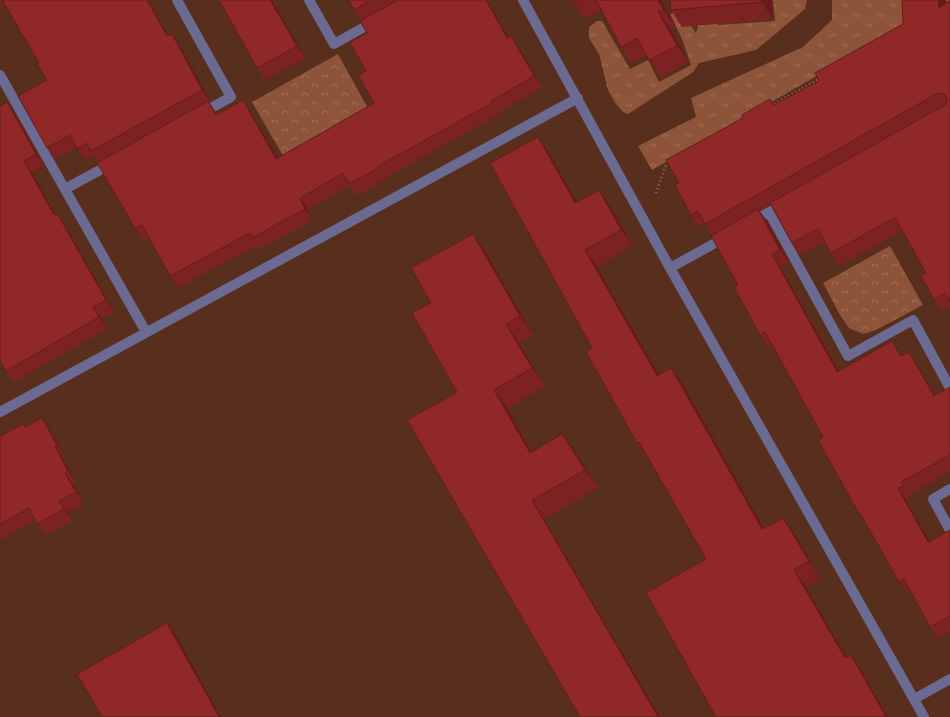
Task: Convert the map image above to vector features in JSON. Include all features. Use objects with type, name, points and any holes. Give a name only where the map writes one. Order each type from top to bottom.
[{"type":"street","points":[[176,0],[231,97],[189,120]]},
{"type":"street","points":[[309,0],[334,44],[386,15]]},
{"type":"street","points":[[523,0],[670,268],[924,717]]},
{"type":"street","points":[[0,75],[146,332]]},
{"type":"street","points":[[0,412],[578,98]]},
{"type":"street","points":[[65,189],[120,158]]},
{"type":"street","points":[[670,268],[797,196]]},
{"type":"street","points":[[769,212],[848,356],[913,320],[950,388]]},
{"type":"street","points":[[950,490],[933,499],[950,530]]},
{"type":"street","points":[[914,699],[950,679]]},
{"type":"path","points":[[770,107],[825,76]]},
{"type":"path","points":[[656,193],[666,166],[672,162]]},
{"type":"green space","points":[[694,0],[715,0],[718,25],[775,21],[773,0],[807,0],[805,9],[756,50],[699,63],[693,72],[628,114],[623,112],[616,104],[608,90],[599,54],[589,38],[589,27],[597,21],[602,21],[630,69],[648,60],[659,82],[691,65],[682,39],[670,14],[680,10],[696,33],[698,26]]},
{"type":"green space","points":[[832,0],[950,0],[652,170],[638,146],[696,117],[691,98],[803,47],[832,20]]},
{"type":"green space","points":[[338,54],[370,112],[285,159],[252,102]]},
{"type":"green space","points":[[890,246],[923,305],[876,330],[863,334],[849,328],[840,315],[823,283]]},
{"type":"building","points":[[2,0],[147,0],[167,36],[172,34],[202,90],[91,151],[86,143],[77,149],[70,135],[47,148],[18,96],[47,80],[37,64],[39,63]]},
{"type":"building","points":[[219,0],[270,0],[297,46],[257,68]]},
{"type":"building","points":[[349,0],[371,0],[354,10]]},
{"type":"building","points":[[398,0],[486,0],[507,38],[511,36],[534,76],[491,101],[492,103],[349,184],[343,173],[300,198],[305,209],[252,238],[250,233],[170,276],[142,225],[135,228],[97,163],[208,101],[216,115],[243,100],[276,159],[374,103],[358,75],[366,71],[350,42],[367,33],[360,21]]},
{"type":"building","points":[[572,0],[579,0],[574,3]]},
{"type":"building","points":[[596,0],[658,0],[664,11],[658,11],[677,46],[649,60],[637,38],[621,47]]},
{"type":"building","points":[[670,0],[761,0],[762,2],[671,10]]},
{"type":"building","points":[[902,0],[938,0],[939,8],[950,1],[950,302],[945,293],[934,299],[921,276],[926,273],[896,219],[895,220],[894,218],[831,253],[818,229],[792,243],[770,203],[945,105],[948,99],[945,94],[938,93],[705,224],[698,211],[691,215],[675,185],[679,183],[666,160],[743,118],[742,115],[770,99],[773,105],[819,81],[815,73],[903,24]]},
{"type":"building","points":[[7,102],[36,154],[24,161],[54,215],[57,213],[106,300],[93,307],[99,317],[6,371],[0,360],[0,106]]},
{"type":"building","points":[[538,137],[575,203],[599,190],[621,230],[585,250],[657,376],[671,368],[762,529],[783,518],[809,561],[794,570],[845,658],[851,655],[886,717],[716,717],[646,593],[706,559],[639,442],[637,443],[586,352],[592,348],[490,163]]},
{"type":"building","points":[[758,209],[780,250],[772,254],[837,372],[892,341],[901,356],[909,352],[934,396],[950,387],[950,455],[901,482],[903,486],[898,488],[928,542],[950,530],[950,616],[930,627],[904,579],[899,582],[860,513],[859,514],[818,440],[823,437],[765,332],[760,335],[734,287],[738,285],[711,236]]},
{"type":"building","points":[[473,234],[520,316],[506,324],[532,368],[494,390],[530,453],[562,434],[585,470],[532,500],[658,717],[580,717],[407,420],[457,392],[412,313],[431,303],[411,268]]},
{"type":"building","points":[[42,418],[57,445],[55,446],[68,471],[65,473],[76,492],[59,501],[64,509],[37,524],[29,508],[0,524],[0,436],[23,424],[25,427]]},
{"type":"building","points":[[167,623],[219,717],[102,717],[77,674]]}]
